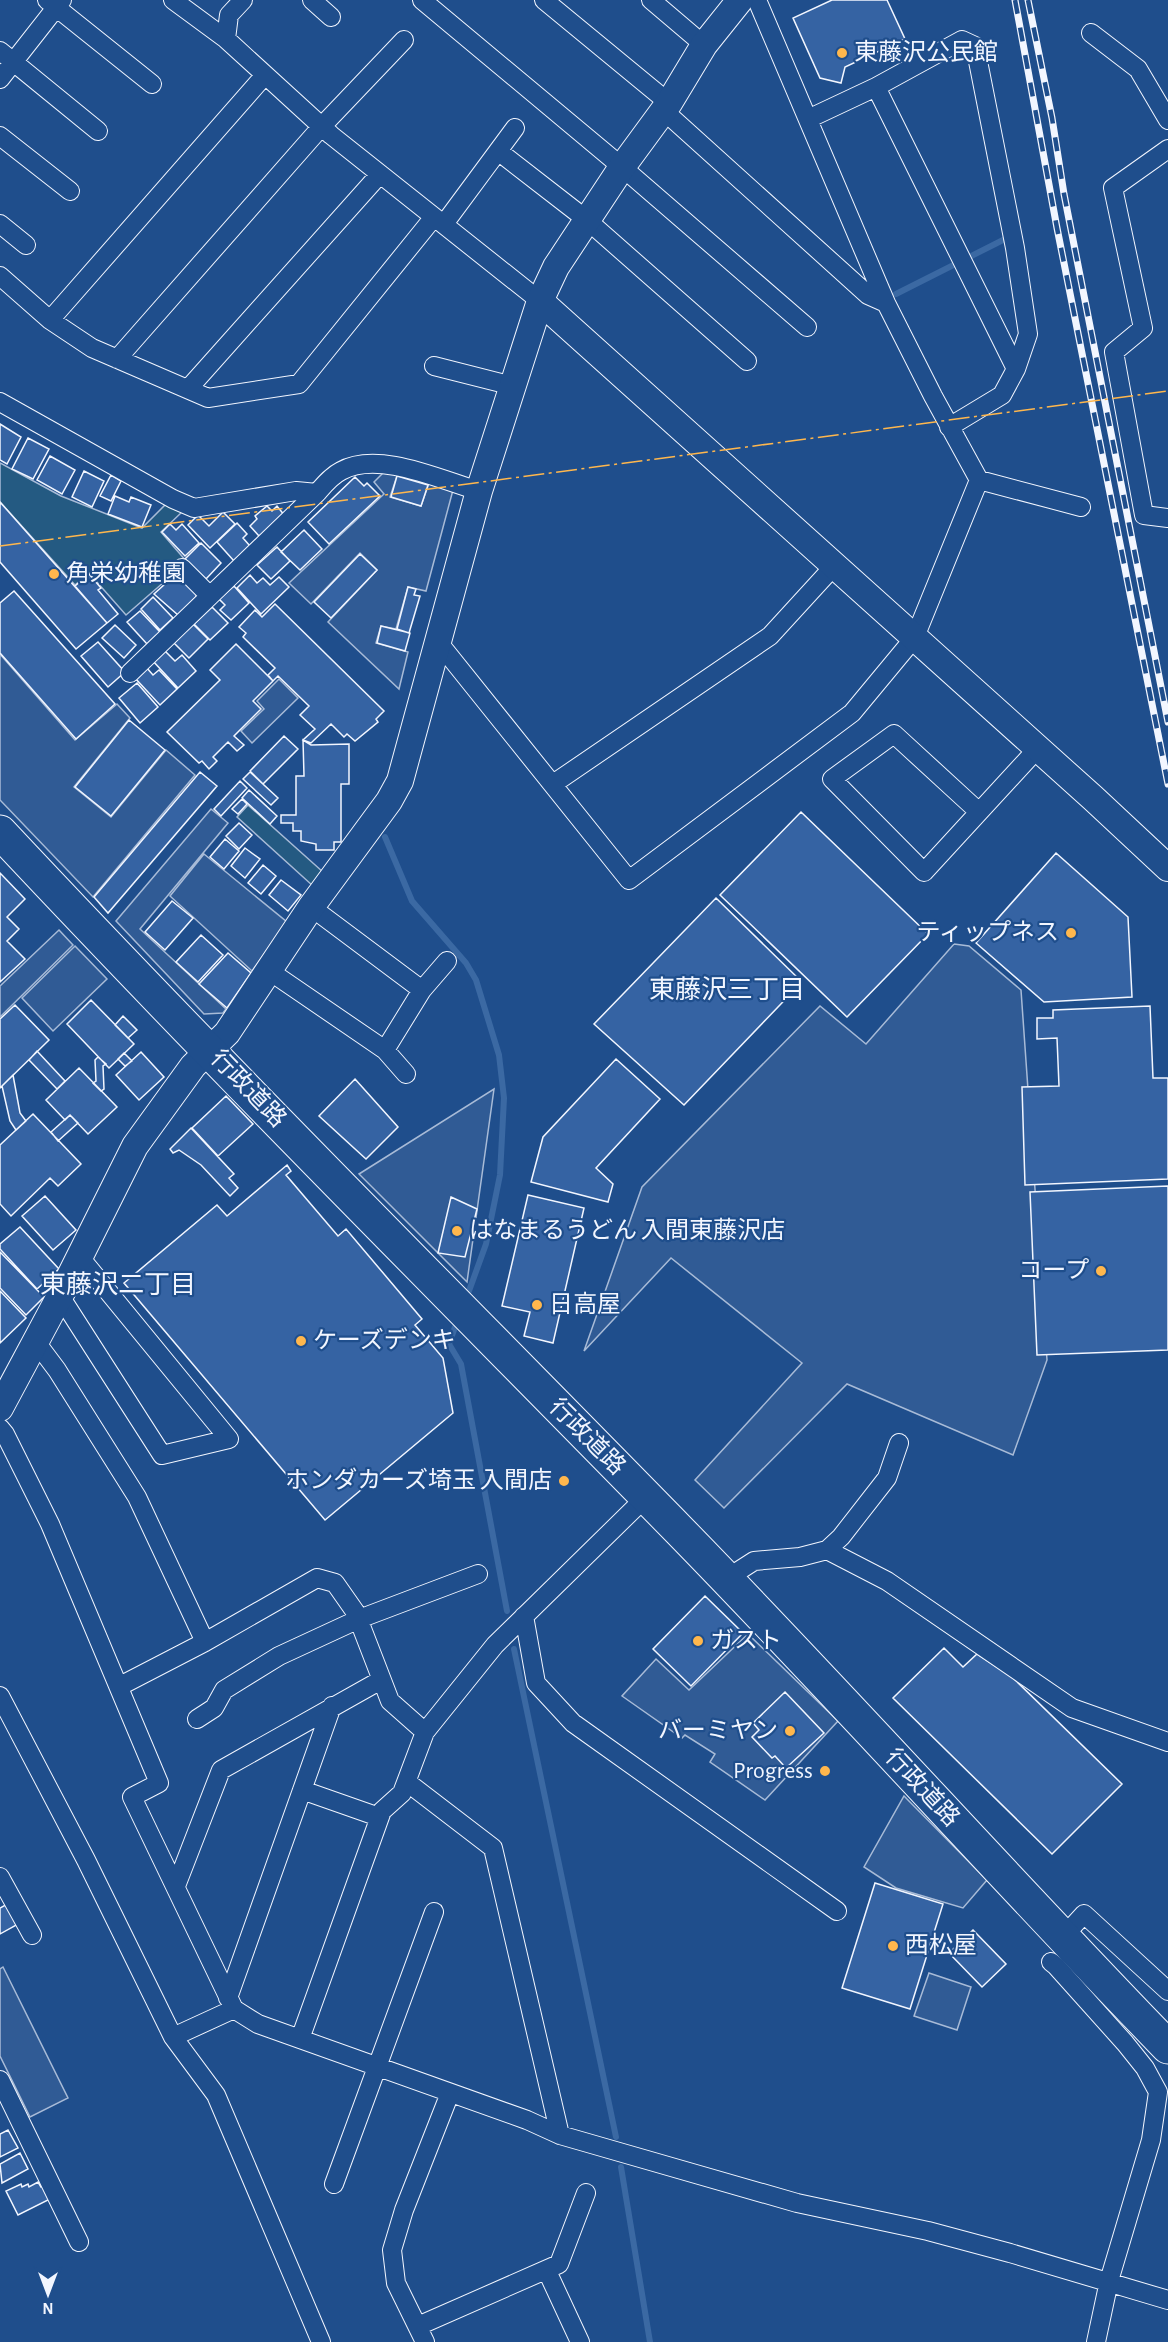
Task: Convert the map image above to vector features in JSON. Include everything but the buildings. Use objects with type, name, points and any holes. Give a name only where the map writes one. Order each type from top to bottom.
[{"type":"highway","name":"行政道路","points":[[0,832],[102,940],[726,1579],[1056,1950],[1168,2047]]},
{"type":"street","points":[[173,0],[226,39],[322,126],[540,301],[1038,748],[1168,869]]},
{"type":"street","points":[[226,39],[229,15],[243,0]]},
{"type":"street","points":[[312,0],[331,17]]},
{"type":"street","points":[[422,0],[622,167],[807,327]]},
{"type":"street","points":[[544,0],[666,107],[868,295],[886,303]]},
{"type":"street","points":[[651,0],[704,45]]},
{"type":"street","points":[[0,1408],[60,1296],[135,1146],[193,1066],[227,1033],[311,907],[389,801],[400,781],[479,491],[540,301],[556,267],[622,167],[666,107],[704,45],[740,0]]},
{"type":"street","points":[[757,0],[886,303],[949,427],[979,480],[1081,507]]},
{"type":"street","points":[[0,79],[7,57],[55,2],[152,84]]},
{"type":"street","points":[[1091,33],[1138,69],[1168,120]]},
{"type":"street","points":[[117,359],[322,126],[404,40]]},
{"type":"street","points":[[808,119],[876,87],[962,40],[975,46],[1015,248],[1028,334],[1016,369],[1002,395],[949,427]]},
{"type":"street","points":[[7,57],[98,130]]},
{"type":"street","points":[[50,320],[266,75]]},
{"type":"street","points":[[876,87],[1016,369]]},
{"type":"street","points":[[0,276],[50,320],[92,348],[208,398],[299,384],[498,151],[515,128]]},
{"type":"street","points":[[0,136],[70,191]]},
{"type":"street","points":[[1168,149],[1113,188],[1143,328],[1114,352],[1144,515],[1168,518]]},
{"type":"street","points":[[498,151],[587,220],[747,360]]},
{"type":"street","points":[[188,389],[380,174]]},
{"type":"street","points":[[0,224],[26,244]]},
{"type":"street","points":[[434,366],[513,386]]},
{"type":"street","points":[[0,402],[173,499],[194,508],[296,491],[317,493]]},
{"type":"street","points":[[130,673],[342,470],[370,463],[388,463],[479,491]]},
{"type":"street","points":[[439,643],[629,880],[852,713],[915,637],[979,480]]},
{"type":"street","points":[[553,784],[770,636],[835,565]]},
{"type":"street","points":[[182,568],[210,596]]},
{"type":"street","points":[[979,812],[894,734],[832,778],[924,872],[1038,748]]},
{"type":"street","points":[[311,907],[422,990]]},
{"type":"street","points":[[385,1050],[422,990],[447,961]]},
{"type":"street","points":[[268,970],[385,1050],[406,1074]]},
{"type":"street","points":[[60,1296],[162,1455],[229,1439],[79,1256]]},
{"type":"street","points":[[36,1342],[57,1370],[137,1497],[205,1642]]},
{"type":"street","points":[[0,1428],[50,1524],[159,1783],[132,1797],[231,2003],[258,2024],[527,2120],[560,2135],[797,2203],[928,2231],[1109,2281],[1168,2300]]},
{"type":"street","points":[[726,1579],[754,1561],[800,1557],[827,1550],[841,1537],[887,1478],[899,1443]]},
{"type":"street","points":[[300,2039],[379,1818],[382,1811],[402,1793],[425,1731],[495,1645],[646,1497]]},
{"type":"street","points":[[827,1550],[887,1581],[1072,1708],[1168,1742]]},
{"type":"street","points":[[197,1719],[214,1708],[224,1690],[279,1656],[359,1619],[478,1574]]},
{"type":"street","points":[[120,1686],[205,1642],[317,1578],[335,1583],[359,1619],[390,1701],[425,1731]]},
{"type":"street","points":[[524,1616],[536,1683],[573,1723],[837,1911]]},
{"type":"street","points":[[176,1886],[221,1770],[381,1680]]},
{"type":"street","points":[[0,1696],[86,1860],[173,2037],[216,2095],[321,2342]]},
{"type":"street","points":[[173,2037],[231,2003],[332,1706]]},
{"type":"street","points":[[407,1782],[493,1848],[560,2135]]},
{"type":"street","points":[[302,1790],[379,1818]]},
{"type":"street","points":[[0,1877],[32,1935]]},
{"type":"street","points":[[334,2184],[434,1912]]},
{"type":"street","points":[[1096,2342],[1109,2281],[1151,2140],[1158,2092],[1150,2076],[1125,2043],[1056,1966],[1056,1950],[1084,1914],[1168,1991]]},
{"type":"street","points":[[0,2080],[79,2242]]},
{"type":"street","points":[[450,2092],[404,2210],[392,2250],[396,2283],[422,2334],[559,2265],[586,2193]]},
{"type":"street","points":[[547,2271],[580,2342]]},
{"type":"shaded area","points":[[0,463],[61,496],[142,528],[166,504],[182,512],[161,532],[187,562],[126,615],[89,573],[75,585],[0,502]]},
{"type":"shaded area","points":[[386,470],[398,473],[390,497],[421,506],[429,483],[453,490],[426,591],[408,587],[396,629],[381,626],[376,643],[408,652],[399,689],[328,622],[377,570],[360,553],[311,604],[289,583],[384,494],[374,482]]},
{"type":"shaded area","points":[[0,654],[75,740],[117,704],[130,718],[74,787],[111,817],[166,750],[195,775],[93,897],[0,800]]},
{"type":"shaded area","points":[[279,679],[298,698],[252,743],[241,731],[264,709],[257,701]]},
{"type":"shaded area","points":[[248,805],[323,872],[313,886],[237,817]]},
{"type":"shaded area","points":[[211,809],[228,823],[140,929],[226,1009],[223,1013],[204,1014],[116,921]]},
{"type":"shaded area","points":[[204,854],[287,922],[252,971],[170,896]]},
{"type":"shaded area","points":[[59,930],[73,945],[0,1017],[0,986]]},
{"type":"shaded area","points":[[954,944],[969,946],[1021,990],[1047,1360],[1013,1455],[847,1384],[724,1508],[695,1480],[802,1363],[671,1258],[584,1351],[642,1187],[820,1006],[866,1044]]},
{"type":"shaded area","points":[[75,946],[107,979],[53,1031],[22,998]]},
{"type":"shaded area","points":[[494,1089],[467,1282],[359,1174]]},
{"type":"shaded area","points":[[748,1634],[838,1721],[765,1800],[710,1762],[715,1754],[685,1735],[682,1738],[622,1696],[656,1659],[689,1690]]},
{"type":"shaded area","points":[[904,1796],[987,1880],[963,1908],[896,1888],[864,1867]]},
{"type":"shaded area","points":[[3,1967],[68,2098],[30,2117],[0,2056],[0,1969]]},
{"type":"shaded area","points":[[929,1973],[971,1987],[957,2030],[914,2016]]},
{"type":"waterway","points":[[896,294],[1005,239]]},
{"type":"waterway","points":[[385,837],[412,901],[466,963],[476,980],[499,1055],[504,1098],[500,1175],[486,1244],[469,1291]]},
{"type":"waterway","points":[[455,1327],[449,1344],[461,1364],[507,1611]]},
{"type":"waterway","points":[[514,1649],[616,2137]]},
{"type":"waterway","points":[[621,2167],[650,2342]]},
{"type":"railway","points":[[1015,0],[1057,228],[1168,784]]},
{"type":"railway","points":[[1028,0],[1168,722]]},
{"type":"power","points":[[0,546],[1168,391]]},
{"type":"place","name":"東藤沢公民館","points":[[842,53]]},
{"type":"place","name":"角栄幼稚園","points":[[54,574]]},
{"type":"place","name":"ティップネス","points":[[1071,933]]},
{"type":"place","name":"はなまるうどん 入間東藤沢店","points":[[457,1231]]},
{"type":"place","name":"コープ","points":[[1101,1271]]},
{"type":"place","name":"日高屋","points":[[537,1305]]},
{"type":"place","name":"ケーズデンキ","points":[[301,1341]]},
{"type":"place","name":"ホンダカーズ埼玉 入間店","points":[[564,1481]]},
{"type":"place","name":"ガスト","points":[[698,1641]]},
{"type":"place","name":"バーミヤン","points":[[790,1731]]},
{"type":"place","name":"Progress","points":[[825,1771]]},
{"type":"place","name":"西松屋","points":[[893,1946]]},
{"type":"district","name":"東藤沢三丁目","points":[[727,990]]},
{"type":"district","name":"東藤沢二丁目","points":[[118,1285]]}]
